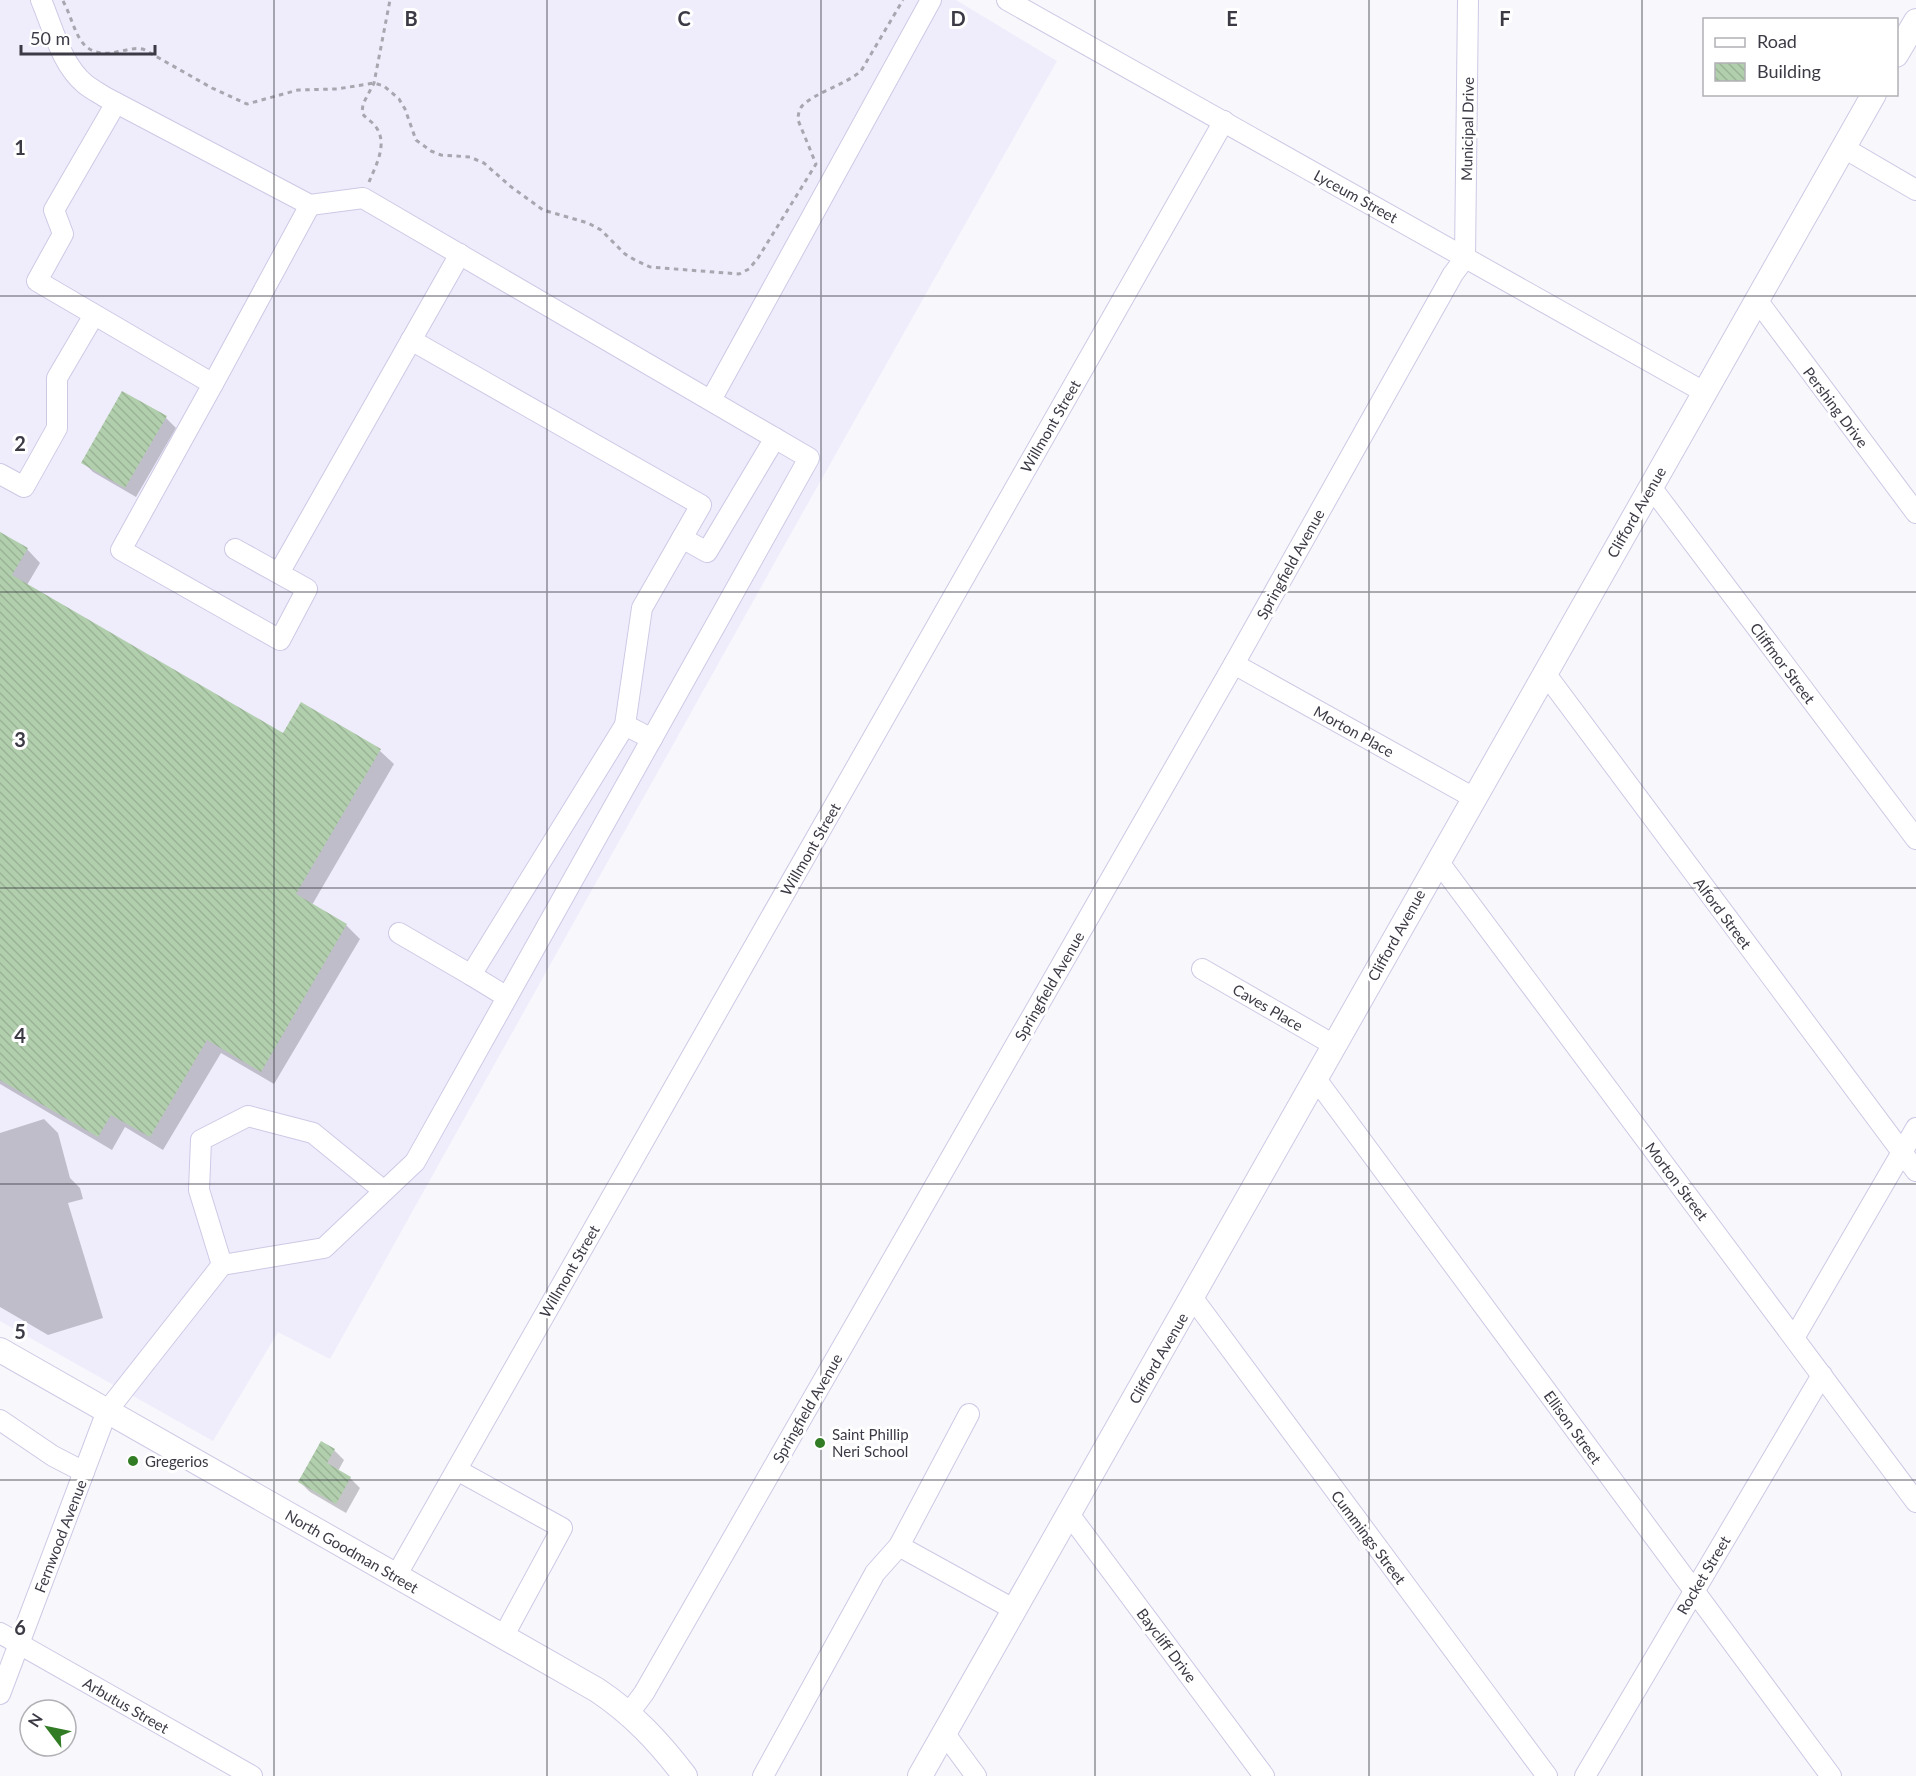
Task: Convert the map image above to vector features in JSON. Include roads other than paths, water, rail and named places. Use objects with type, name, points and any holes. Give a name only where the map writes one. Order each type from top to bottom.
[{"type":"main road","points":[[1898,52],[1916,21]]},
{"type":"main road","name":"Clifford Avenue","points":[[920,1776],[1873,96]]},
{"type":"main road","name":"North Goodman Street","points":[[0,1351],[597,1690],[629,1713],[654,1737],[684,1776]]},
{"type":"street","points":[[41,0],[63,54],[74,72],[86,85],[116,103],[310,205],[363,198],[809,458],[415,1162],[324,1248],[222,1265],[200,1190],[201,1140],[248,1116],[314,1133],[384,1191]]},
{"type":"street","points":[[711,400],[931,0]]},
{"type":"street","name":"Lyceum Street","points":[[1007,0],[1704,392]]},
{"type":"street","name":"Municipal Drive","points":[[1465,258],[1468,0]]},
{"type":"street","points":[[116,103],[54,210],[63,234],[37,281],[213,384]]},
{"type":"street","name":"Willmont Street","points":[[396,1576],[1224,121]]},
{"type":"street","points":[[1844,148],[1916,190]]},
{"type":"street","points":[[235,549],[307,589],[280,640],[121,550],[310,205]]},
{"type":"street","points":[[279,573],[460,254]]},
{"type":"street","name":"Springfield Avenue","points":[[629,1713],[644,1693],[1234,664],[1453,274],[1465,258]]},
{"type":"street","name":"Pershing Drive","points":[[1757,300],[1916,513]]},
{"type":"street","points":[[0,474],[24,487],[57,428],[57,378],[94,315]]},
{"type":"street","points":[[411,340],[701,505],[642,608],[625,725],[471,975]]},
{"type":"street","points":[[682,538],[707,552],[774,438]]},
{"type":"street","name":"Cliffmor Street","points":[[1650,487],[1916,839]]},
{"type":"street","name":"Morton Place","points":[[1234,664],[1474,798]]},
{"type":"street","name":"Alford Street","points":[[1545,673],[1916,1171]]},
{"type":"street","points":[[625,725],[652,739]]},
{"type":"street","name":"Morton Street","points":[[1438,861],[1916,1502]]},
{"type":"street","points":[[399,933],[507,997]]},
{"type":"street","name":"Caves Place","points":[[1202,969],[1334,1045]]},
{"type":"street","name":"Ellison Street","points":[[1316,1078],[1831,1776]]},
{"type":"street","points":[[1794,1338],[1916,1128]]},
{"type":"street","name":"Fernwood Avenue","points":[[0,1694],[107,1411],[222,1265]]},
{"type":"street","name":"Cummings Street","points":[[1192,1297],[1547,1776]]},
{"type":"street","name":"Rocket Street","points":[[1585,1776],[1822,1375]]},
{"type":"street","points":[[763,1776],[875,1573],[899,1546],[969,1414]]},
{"type":"street","points":[[0,1420],[53,1456],[84,1472]]},
{"type":"street","points":[[457,1470],[562,1528],[503,1637]]},
{"type":"street","name":"Baycliff Drive","points":[[1069,1514],[1264,1776]]},
{"type":"street","points":[[899,1546],[1015,1610]]},
{"type":"street","name":"Arbutus Street","points":[[0,1634],[252,1776]]},
{"type":"street","points":[[945,1734],[976,1776]]},
{"type":"place","name":"Saint Phillip Neri School","points":[[820,1443]]},
{"type":"place","name":"Gregerios","points":[[133,1461]]}]
